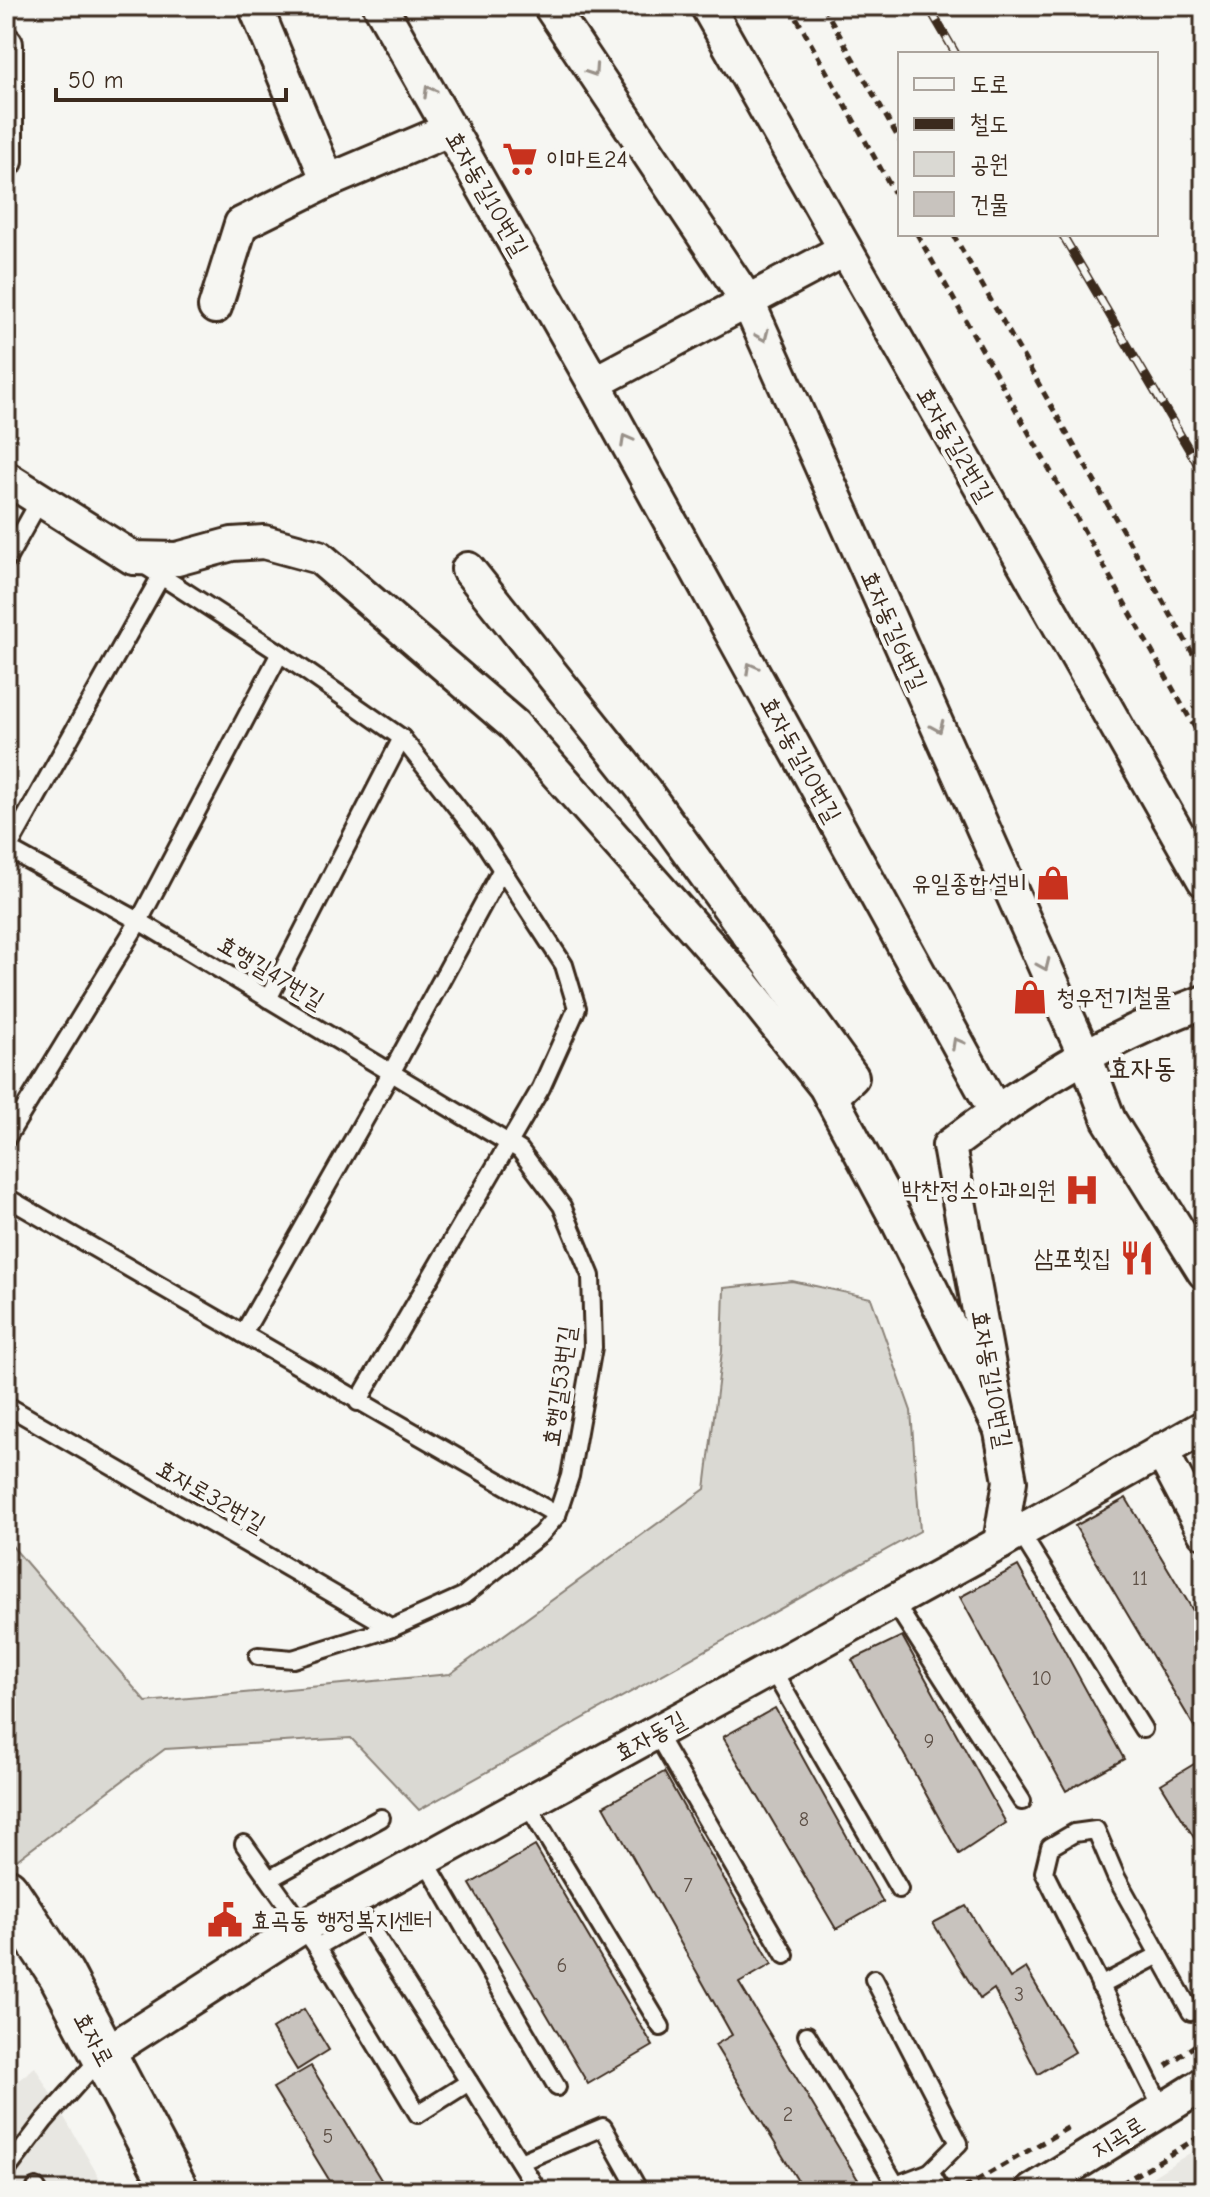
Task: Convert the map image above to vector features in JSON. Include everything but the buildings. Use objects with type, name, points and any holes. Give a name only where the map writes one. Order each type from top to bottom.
[{"type":"street","points":[[255,6],[328,181]]},
{"type":"street","name":"효자동길10번길","points":[[380,6],[594,383],[995,1111],[949,1146],[1010,1481],[1010,1538]]},
{"type":"street","name":"효자동길6번길","points":[[550,6],[748,302],[1085,1056],[1109,1120],[1204,1272]]},
{"type":"street","name":"효자동길2번길","points":[[707,6],[1204,880]]},
{"type":"street","points":[[6,44],[6,161]]},
{"type":"street","points":[[215,307],[241,224],[328,181],[451,129]]},
{"type":"street","points":[[594,383],[844,250]]},
{"type":"street","points":[[6,478],[133,558],[177,559],[232,544],[264,542],[319,557],[514,725],[740,980],[831,1097],[897,1220],[1001,1430]]},
{"type":"street","points":[[468,569],[644,790],[852,1077],[831,1097]]},
{"type":"street","points":[[995,1111],[1085,1056],[1147,1025],[1204,1002]]},
{"type":"street","name":"효자동길","points":[[103,2055],[310,1937],[425,1860],[1010,1538],[1204,1427]]},
{"type":"street","points":[[1161,1450],[1204,1532]]},
{"type":"street","name":"효자로","points":[[6,1891],[61,1974],[176,2191]]},
{"type":"street","name":"지곡로","points":[[1032,2191],[1204,2084]]},
{"type":"lane","points":[[6,561],[40,500]]},
{"type":"lane","points":[[133,558],[280,653],[402,738],[502,869],[564,965],[577,1008],[541,1088],[358,1402]]},
{"type":"lane","points":[[7,850],[161,576]]},
{"type":"lane","points":[[6,1139],[139,921],[280,653]]},
{"type":"lane","points":[[268,999],[402,738]]},
{"type":"lane","name":"효행길47번길","points":[[7,850],[139,921],[508,1144]]},
{"type":"lane","points":[[243,1334],[502,869]]},
{"type":"lane","name":"효행길53번길","points":[[508,1144],[520,1150],[562,1206],[591,1276],[593,1347],[570,1476],[557,1515]]},
{"type":"lane","points":[[6,1197],[557,1515],[541,1534],[463,1596],[392,1628],[293,1659],[258,1656]]},
{"type":"lane","name":"효자로32번길","points":[[6,1405],[392,1628]]},
{"type":"lane","points":[[1010,1538],[1143,1729]]},
{"type":"lane","points":[[894,1602],[1022,1801]]},
{"type":"lane","points":[[772,1669],[899,1889]]},
{"type":"lane","points":[[656,1733],[785,1955]]},
{"type":"lane","points":[[527,1804],[661,2027]]},
{"type":"lane","points":[[269,1879],[381,1818]]},
{"type":"lane","points":[[1163,2110],[1044,1872],[1050,1847],[1074,1833],[1096,1830],[1116,1877],[1191,2012]]},
{"type":"lane","points":[[244,1844],[310,1937],[418,2114],[469,2082]]},
{"type":"lane","points":[[425,1860],[557,2087]]},
{"type":"lane","points":[[310,1937],[365,1919],[538,2191]]},
{"type":"lane","points":[[1100,1986],[1159,1955]]},
{"type":"lane","points":[[807,2035],[896,2185],[930,2172],[959,2143],[874,1979]]},
{"type":"lane","points":[[6,2171],[44,2121],[103,2055]]},
{"type":"lane","points":[[520,2162],[603,2127],[639,2191]]},
{"type":"lane","points":[[930,2172],[941,2191]]},
{"type":"path","points":[[790,6],[898,199]]},
{"type":"path","points":[[823,6],[898,137]]},
{"type":"path","points":[[918,236],[1204,744]]},
{"type":"path","points":[[954,236],[1204,673]]},
{"type":"path","points":[[1147,2079],[1204,2039]]},
{"type":"path","points":[[959,2191],[1081,2120]]},
{"type":"path","points":[[1109,2191],[1204,2134]]},
{"type":"shaded area","points":[[35,2067],[107,2191],[6,2191],[6,2090]]},
{"type":"shaded area","points":[[1204,2144],[1204,2191],[1130,2191]]},
{"type":"green space","points":[[792,1281],[871,1298],[911,1411],[920,1531],[419,1810],[351,1738],[165,1749],[6,1868],[6,1539],[146,1702],[450,1674],[705,1489],[722,1351],[724,1288]]},
{"type":"railway","points":[[928,6],[955,52]]},
{"type":"railway","points":[[1063,236],[1204,475]]},
{"type":"place","name":"이마트24","points":[[520,159]]},
{"type":"place","name":"유일종합설비","points":[[1053,883]]},
{"type":"place","name":"청우전기철물","points":[[1030,997]]},
{"type":"place","name":"박찬정소아과의원","points":[[1082,1190]]},
{"type":"place","name":"삼포횟집","points":[[1137,1258]]},
{"type":"place","name":"효곡동 행정복지센터","points":[[225,1920]]},
{"type":"district","name":"효자동","points":[[1142,1067]]}]
